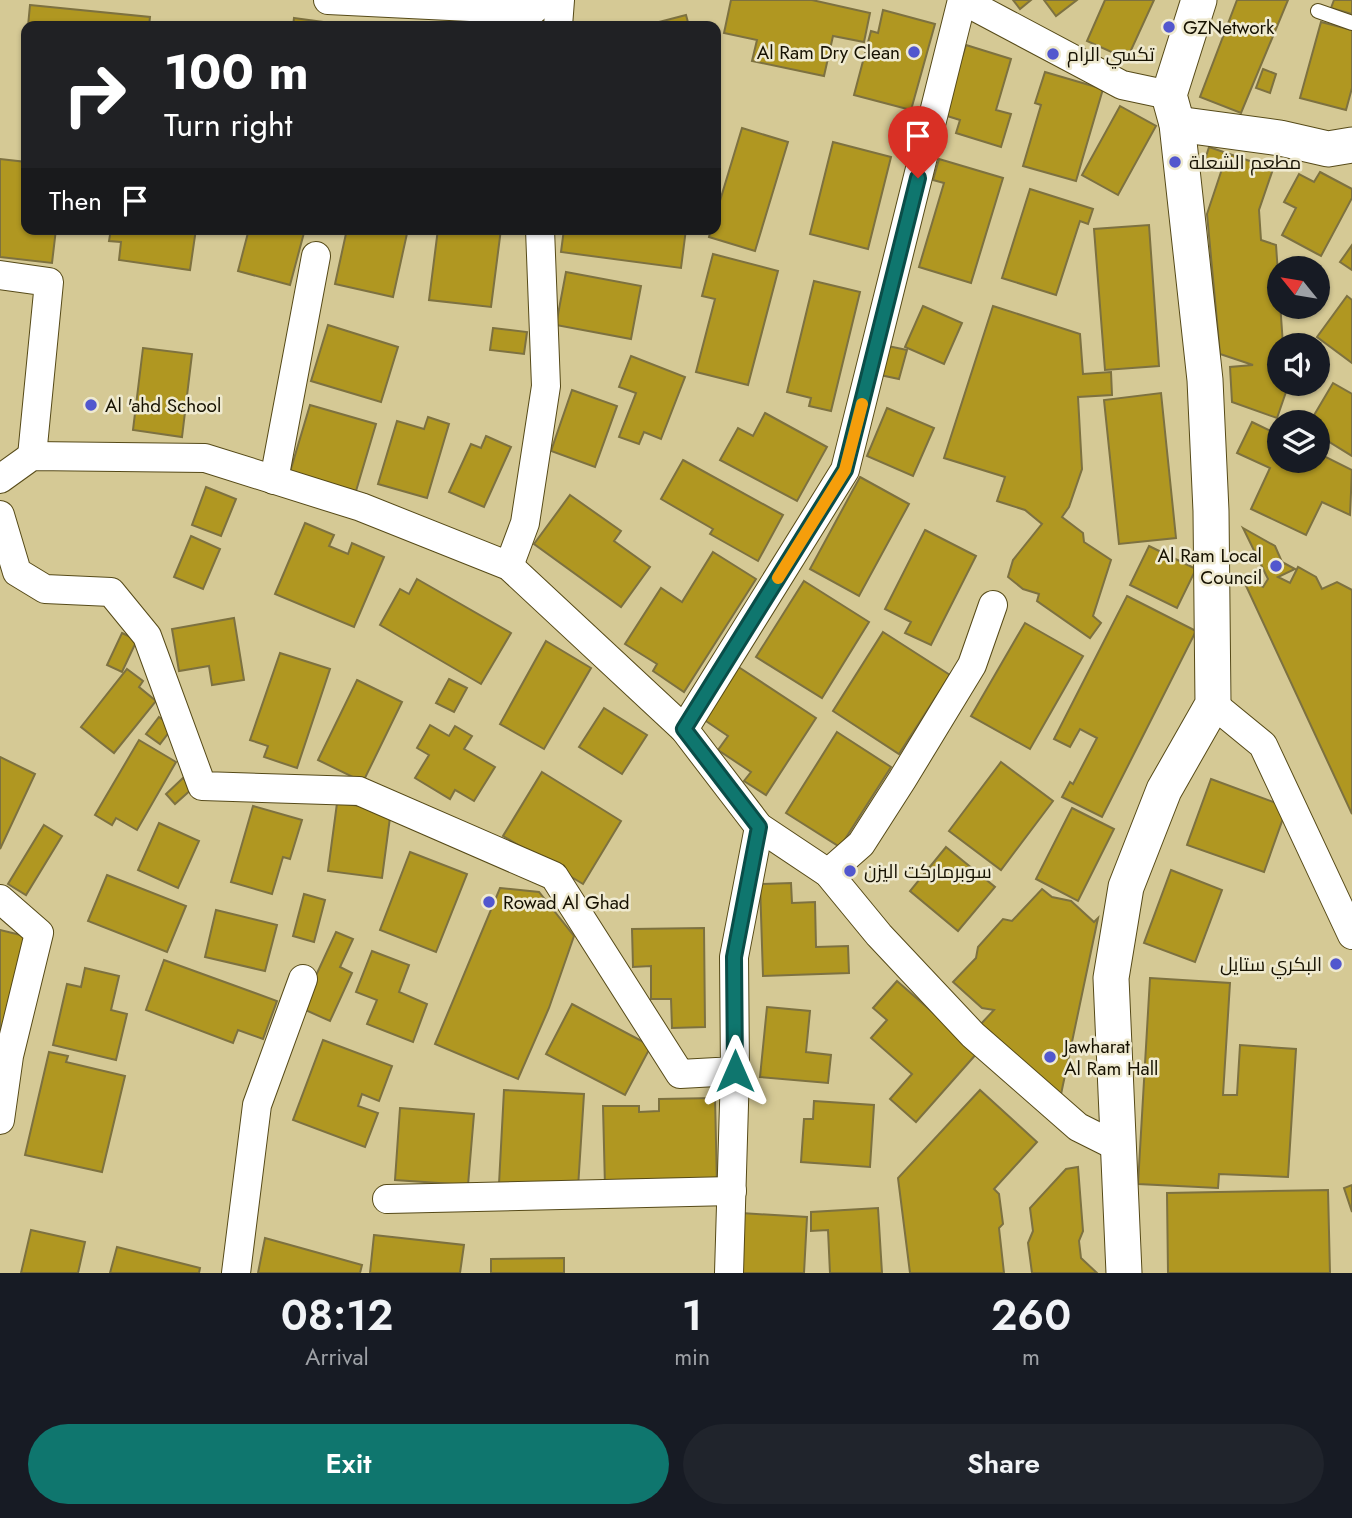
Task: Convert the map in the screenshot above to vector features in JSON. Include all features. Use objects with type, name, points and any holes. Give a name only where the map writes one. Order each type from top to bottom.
[{"type":"street","points":[[328,0],[533,10],[545,0]]},
{"type":"street","points":[[558,21],[560,0]]},
{"type":"street","points":[[684,729],[845,470],[962,0],[1173,109],[1328,149],[1352,145]]},
{"type":"street","points":[[1124,1269],[1116,1146],[1111,978],[1126,887],[1164,790],[1213,704],[1211,511],[1205,380],[1173,109],[1199,0]]},
{"type":"street","points":[[509,566],[525,523],[546,387],[541,235]]},
{"type":"street","points":[[274,480],[316,257]]},
{"type":"street","points":[[0,275],[49,282],[32,456]]},
{"type":"street","points":[[0,479],[32,456],[205,458],[361,507],[509,566],[684,729],[759,827],[828,873],[879,935],[973,1035],[1078,1127],[1116,1146]]},
{"type":"street","points":[[0,515],[17,572],[45,589],[111,592],[147,636],[202,786],[359,791],[554,876],[680,1074],[735,1071]]},
{"type":"street","points":[[828,873],[861,844],[902,780],[972,665],[993,606]]},
{"type":"street","points":[[1213,704],[1263,746],[1352,935]]},
{"type":"street","points":[[729,1273],[735,1071],[734,957],[759,827]]},
{"type":"street","points":[[0,899],[39,933],[9,1056],[0,1120]]},
{"type":"street","points":[[236,1273],[257,1105],[303,979]]},
{"type":"street","points":[[387,1199],[732,1191]]},
{"type":"lane","points":[[1318,11],[1352,23]]},
{"type":"building","points":[[731,0],[812,0],[870,13],[864,42],[833,36],[824,76],[752,61],[757,40],[724,33]]},
{"type":"building","points":[[1013,0],[1031,0],[1020,9]]},
{"type":"building","points":[[1044,0],[1077,0],[1056,16]]},
{"type":"building","points":[[1105,0],[1154,0],[1127,59],[1087,41]]},
{"type":"building","points":[[1237,0],[1288,0],[1241,113],[1200,97]]},
{"type":"building","points":[[1334,0],[1352,0],[1352,14],[1331,8]]},
{"type":"building","points":[[30,5],[150,17],[150,21],[28,21]]},
{"type":"building","points":[[883,10],[935,24],[911,110],[854,95],[871,31],[878,33]]},
{"type":"building","points":[[686,15],[688,21],[663,21]]},
{"type":"building","points":[[294,18],[316,21],[294,21]]},
{"type":"building","points":[[1321,22],[1352,30],[1352,88],[1346,110],[1300,98]]},
{"type":"building","points":[[966,45],[1011,59],[996,110],[1011,114],[1001,147],[956,133],[960,120],[944,115]]},
{"type":"building","points":[[1263,69],[1276,74],[1270,93],[1256,88]]},
{"type":"building","points":[[1045,72],[1103,89],[1076,181],[1023,166],[1041,105],[1035,103]]},
{"type":"building","points":[[1120,106],[1156,126],[1118,195],[1082,175]]},
{"type":"building","points":[[742,128],[788,142],[755,251],[709,237],[721,235],[721,197]]},
{"type":"building","points":[[833,142],[891,157],[868,249],[810,234]]},
{"type":"building","points":[[1209,147],[1273,169],[1259,210],[1261,240],[1276,245],[1277,256],[1267,256],[1267,319],[1281,319],[1282,333],[1267,333],[1267,396],[1285,396],[1280,410],[1267,410],[1267,414],[1232,402],[1230,367],[1253,365],[1220,354],[1207,214],[1222,169],[1204,163]]},
{"type":"building","points":[[0,159],[21,161],[21,235],[55,235],[52,263],[0,257]]},
{"type":"building","points":[[939,159],[1003,178],[971,283],[919,267],[944,183],[933,180]]},
{"type":"building","points":[[1320,172],[1352,189],[1352,198],[1321,256],[1282,235],[1296,208],[1284,202],[1299,174],[1314,182]]},
{"type":"building","points":[[1030,189],[1093,209],[1088,224],[1080,221],[1056,295],[1002,278]]},
{"type":"building","points":[[1149,225],[1159,366],[1105,370],[1094,229]]},
{"type":"building","points":[[110,235],[195,235],[190,270],[119,260],[121,242],[109,241]]},
{"type":"building","points":[[247,235],[303,235],[290,285],[238,271]]},
{"type":"building","points":[[346,235],[407,235],[393,297],[335,284]]},
{"type":"building","points":[[437,235],[500,235],[491,307],[429,300]]},
{"type":"building","points":[[563,235],[685,235],[681,268],[561,252]]},
{"type":"building","points":[[1352,245],[1352,270],[1340,262]]},
{"type":"building","points":[[713,254],[778,271],[748,385],[696,372],[715,299],[702,296]]},
{"type":"building","points":[[566,272],[641,286],[631,339],[556,325]]},
{"type":"building","points":[[814,281],[860,292],[831,411],[809,406],[811,398],[787,392]]},
{"type":"building","points":[[1347,296],[1352,300],[1352,363],[1330,347],[1330,333],[1320,333]]},
{"type":"building","points":[[923,306],[962,323],[944,364],[905,347]]},
{"type":"building","points":[[993,306],[1080,334],[1083,374],[1111,372],[1112,395],[1078,397],[1082,469],[1069,507],[1062,517],[1083,533],[1084,542],[1111,560],[1093,616],[1101,623],[1090,638],[1037,601],[1039,594],[1023,589],[1008,577],[1013,560],[1042,524],[1025,510],[997,501],[1005,477],[944,458]]},
{"type":"building","points":[[328,325],[398,347],[381,402],[311,381]]},
{"type":"building","points":[[493,328],[527,332],[524,354],[490,350]]},
{"type":"building","points":[[888,346],[907,350],[899,379],[880,375]]},
{"type":"building","points":[[143,348],[192,354],[182,437],[133,430]]},
{"type":"building","points":[[631,356],[685,377],[661,439],[644,432],[639,444],[619,437],[636,393],[619,387]]},
{"type":"building","points":[[1333,383],[1352,394],[1352,456],[1330,442],[1330,410],[1317,410],[1325,396],[1330,396]]},
{"type":"building","points":[[572,390],[617,406],[595,467],[551,451]]},
{"type":"building","points":[[1161,393],[1176,538],[1119,544],[1104,400]]},
{"type":"building","points":[[310,405],[376,424],[356,491],[290,472]]},
{"type":"building","points":[[887,408],[934,428],[913,476],[867,456]]},
{"type":"building","points":[[765,413],[827,447],[797,501],[720,460],[738,428],[753,436]]},
{"type":"building","points":[[428,417],[449,424],[427,498],[378,484],[397,421],[424,429]]},
{"type":"building","points":[[1252,422],[1267,429],[1267,467],[1237,453]]},
{"type":"building","points":[[486,436],[511,447],[484,507],[449,492],[471,444],[481,448]]},
{"type":"building","points":[[1330,459],[1352,470],[1350,515],[1322,502],[1306,535],[1251,509],[1268,473],[1330,473]]},
{"type":"building","points":[[683,460],[783,515],[758,561],[710,534],[713,529],[661,499]]},
{"type":"building","points":[[860,477],[909,504],[859,596],[810,569]]},
{"type":"building","points":[[206,487],[236,499],[221,536],[192,525]]},
{"type":"building","points":[[570,495],[621,531],[614,541],[650,567],[621,607],[534,544]]},
{"type":"building","points":[[305,523],[334,535],[329,546],[348,554],[352,543],[384,557],[354,627],[275,594]]},
{"type":"building","points":[[1243,528],[1275,546],[1282,562],[1295,569],[1278,577],[1290,583],[1298,567],[1316,577],[1322,589],[1337,582],[1352,590],[1352,814],[1241,575],[1263,587],[1268,579]]},
{"type":"building","points":[[925,530],[976,556],[931,645],[905,633],[911,622],[885,609]]},
{"type":"building","points":[[191,536],[220,549],[203,589],[174,577]]},
{"type":"building","points":[[1149,546],[1196,569],[1177,608],[1130,585]]},
{"type":"building","points":[[713,552],[756,579],[684,692],[653,671],[657,664],[625,644],[661,588],[682,602]]},
{"type":"building","points":[[417,579],[511,633],[481,684],[380,625],[400,589],[409,594]]},
{"type":"building","points":[[804,581],[869,622],[822,698],[756,657]]},
{"type":"building","points":[[1127,596],[1196,631],[1102,817],[1062,797],[1070,782],[1073,784],[1097,738],[1080,729],[1070,747],[1054,739]]},
{"type":"building","points":[[234,618],[244,680],[212,685],[209,666],[179,671],[172,629]]},
{"type":"building","points":[[1025,623],[1083,656],[1030,749],[971,716]]},
{"type":"building","points":[[883,632],[950,675],[899,754],[833,711]]},
{"type":"building","points":[[122,633],[137,640],[122,672],[107,665]]},
{"type":"building","points":[[546,641],[591,668],[544,749],[500,724]]},
{"type":"building","points":[[280,653],[330,669],[297,768],[264,757],[268,746],[250,740]]},
{"type":"building","points":[[737,666],[816,718],[766,795],[744,781],[751,772],[718,750],[728,736],[703,719]]},
{"type":"building","points":[[127,669],[143,681],[139,687],[156,701],[114,753],[81,727]]},
{"type":"building","points":[[449,679],[467,688],[454,712],[436,703]]},
{"type":"building","points":[[357,680],[402,702],[363,782],[318,760]]},
{"type":"building","points":[[604,708],[647,735],[622,774],[579,747]]},
{"type":"building","points":[[159,717],[173,727],[160,744],[146,734]]},
{"type":"building","points":[[430,725],[449,736],[455,726],[472,736],[464,749],[495,767],[474,801],[455,790],[450,799],[415,778],[429,755],[417,748]]},
{"type":"building","points":[[837,732],[891,767],[840,847],[786,813]]},
{"type":"building","points":[[139,740],[176,762],[137,830],[116,818],[112,825],[95,815]]},
{"type":"building","points":[[0,757],[35,774],[0,849]]},
{"type":"building","points":[[1001,762],[1053,801],[1001,870],[949,831]]},
{"type":"building","points":[[542,772],[621,821],[583,884],[503,836]]},
{"type":"building","points":[[183,778],[193,788],[175,804],[166,794]]},
{"type":"building","points":[[1211,779],[1287,807],[1264,872],[1187,845]]},
{"type":"building","points":[[337,803],[391,810],[382,878],[328,871]]},
{"type":"building","points":[[253,806],[302,820],[290,859],[283,857],[272,894],[231,882]]},
{"type":"building","points":[[1072,808],[1114,829],[1078,901],[1036,879]]},
{"type":"building","points":[[159,823],[199,841],[178,888],[138,870]]},
{"type":"building","points":[[44,825],[62,836],[26,895],[8,884]]},
{"type":"building","points":[[946,847],[995,887],[958,931],[910,891]]},
{"type":"building","points":[[410,852],[467,874],[436,952],[380,930]]},
{"type":"building","points":[[1171,870],[1222,890],[1195,962],[1144,943]]},
{"type":"building","points":[[107,875],[186,906],[167,952],[88,921]]},
{"type":"building","points":[[791,883],[792,903],[815,902],[816,947],[848,946],[849,973],[763,976],[760,884]]},
{"type":"building","points":[[500,888],[539,892],[574,936],[549,1008],[518,1079],[435,1044]]},
{"type":"building","points":[[1042,889],[1052,897],[1071,901],[1094,922],[1098,918],[1060,1099],[979,1026],[994,1010],[982,1008],[953,982],[976,958],[978,947],[1003,919],[1012,921]]},
{"type":"building","points":[[304,894],[325,900],[314,942],[293,936]]},
{"type":"building","points":[[216,910],[277,925],[265,971],[205,957]]},
{"type":"building","points":[[704,928],[705,1027],[672,1028],[671,999],[651,999],[651,966],[633,967],[632,929]]},
{"type":"building","points":[[0,930],[29,937],[5,1032],[0,1030]]},
{"type":"building","points":[[336,932],[353,939],[340,967],[352,973],[330,1021],[301,1008]]},
{"type":"building","points":[[372,951],[409,965],[399,992],[427,1004],[413,1042],[367,1024],[377,1000],[356,992]]},
{"type":"building","points":[[164,960],[277,1001],[263,1039],[238,1030],[233,1043],[146,1010]]},
{"type":"building","points":[[85,968],[119,976],[111,1010],[127,1014],[116,1060],[53,1045],[67,984],[81,987]]},
{"type":"building","points":[[1150,978],[1230,983],[1223,1095],[1237,1095],[1240,1045],[1296,1049],[1288,1177],[1219,1174],[1218,1188],[1138,1184]]},
{"type":"building","points":[[897,981],[978,1052],[916,1122],[890,1099],[912,1074],[871,1038],[887,1020],[873,1008]]},
{"type":"building","points":[[572,1004],[651,1046],[625,1095],[546,1054]]},
{"type":"building","points":[[767,1007],[810,1011],[806,1052],[831,1055],[828,1083],[760,1077]]},
{"type":"building","points":[[323,1040],[392,1066],[379,1101],[362,1094],[358,1106],[378,1113],[365,1147],[293,1120]]},
{"type":"building","points":[[49,1052],[68,1056],[66,1062],[125,1076],[102,1172],[25,1155]]},
{"type":"building","points":[[504,1090],[584,1094],[578,1188],[499,1184]]},
{"type":"building","points":[[980,1090],[1037,1142],[994,1189],[999,1194],[1003,1224],[999,1228],[1004,1273],[910,1273],[898,1178]]},
{"type":"building","points":[[715,1098],[717,1185],[605,1187],[603,1106],[639,1106],[639,1112],[659,1111],[659,1099]]},
{"type":"building","points":[[814,1101],[874,1105],[870,1167],[801,1162],[804,1119],[813,1119]]},
{"type":"building","points":[[400,1108],[474,1114],[468,1185],[395,1180]]},
{"type":"building","points":[[1078,1167],[1083,1231],[1079,1241],[1081,1258],[1097,1273],[1032,1273],[1028,1243],[1033,1231],[1030,1208],[1066,1169]]},
{"type":"building","points":[[1352,1185],[1352,1212],[1344,1188]]},
{"type":"building","points":[[1328,1190],[1330,1273],[1168,1273],[1167,1193]]},
{"type":"building","points":[[878,1208],[882,1273],[830,1273],[828,1230],[811,1231],[811,1212]]},
{"type":"building","points":[[741,1213],[807,1217],[804,1273],[738,1273]]},
{"type":"building","points":[[31,1230],[85,1242],[78,1273],[21,1273]]},
{"type":"building","points":[[374,1235],[464,1245],[460,1273],[370,1273]]},
{"type":"building","points":[[265,1238],[362,1265],[360,1273],[258,1273]]},
{"type":"building","points":[[117,1247],[200,1268],[199,1273],[110,1273]]},
{"type":"building","points":[[564,1258],[564,1273],[491,1273],[491,1259]]},
{"type":"slow traffic","points":[[778,578],[845,470],[862,404]]},
{"type":"place","name":"GZNetwork","points":[[1169,27]]},
{"type":"place","name":"Al Ram Dry Clean","points":[[914,52]]},
{"type":"place","name":"تكسي الرام","points":[[1053,54]]},
{"type":"place","name":"مطعم الشعلة","points":[[1175,162]]},
{"type":"place","name":"Al 'ahd School","points":[[91,405]]},
{"type":"place","name":"Al Ram Local Council","points":[[1276,566]]},
{"type":"place","name":"سوبرماركت اليزن","points":[[850,871]]},
{"type":"place","name":"Rowad Al Ghad","points":[[489,902]]},
{"type":"place","name":"البكري ستايل","points":[[1336,964]]},
{"type":"place","name":"Jawharat Al Ram Hall","points":[[1050,1057]]},
{"type":"route","points":[[735,1071],[734,957],[759,827],[684,729],[845,470],[918,178]]}]
